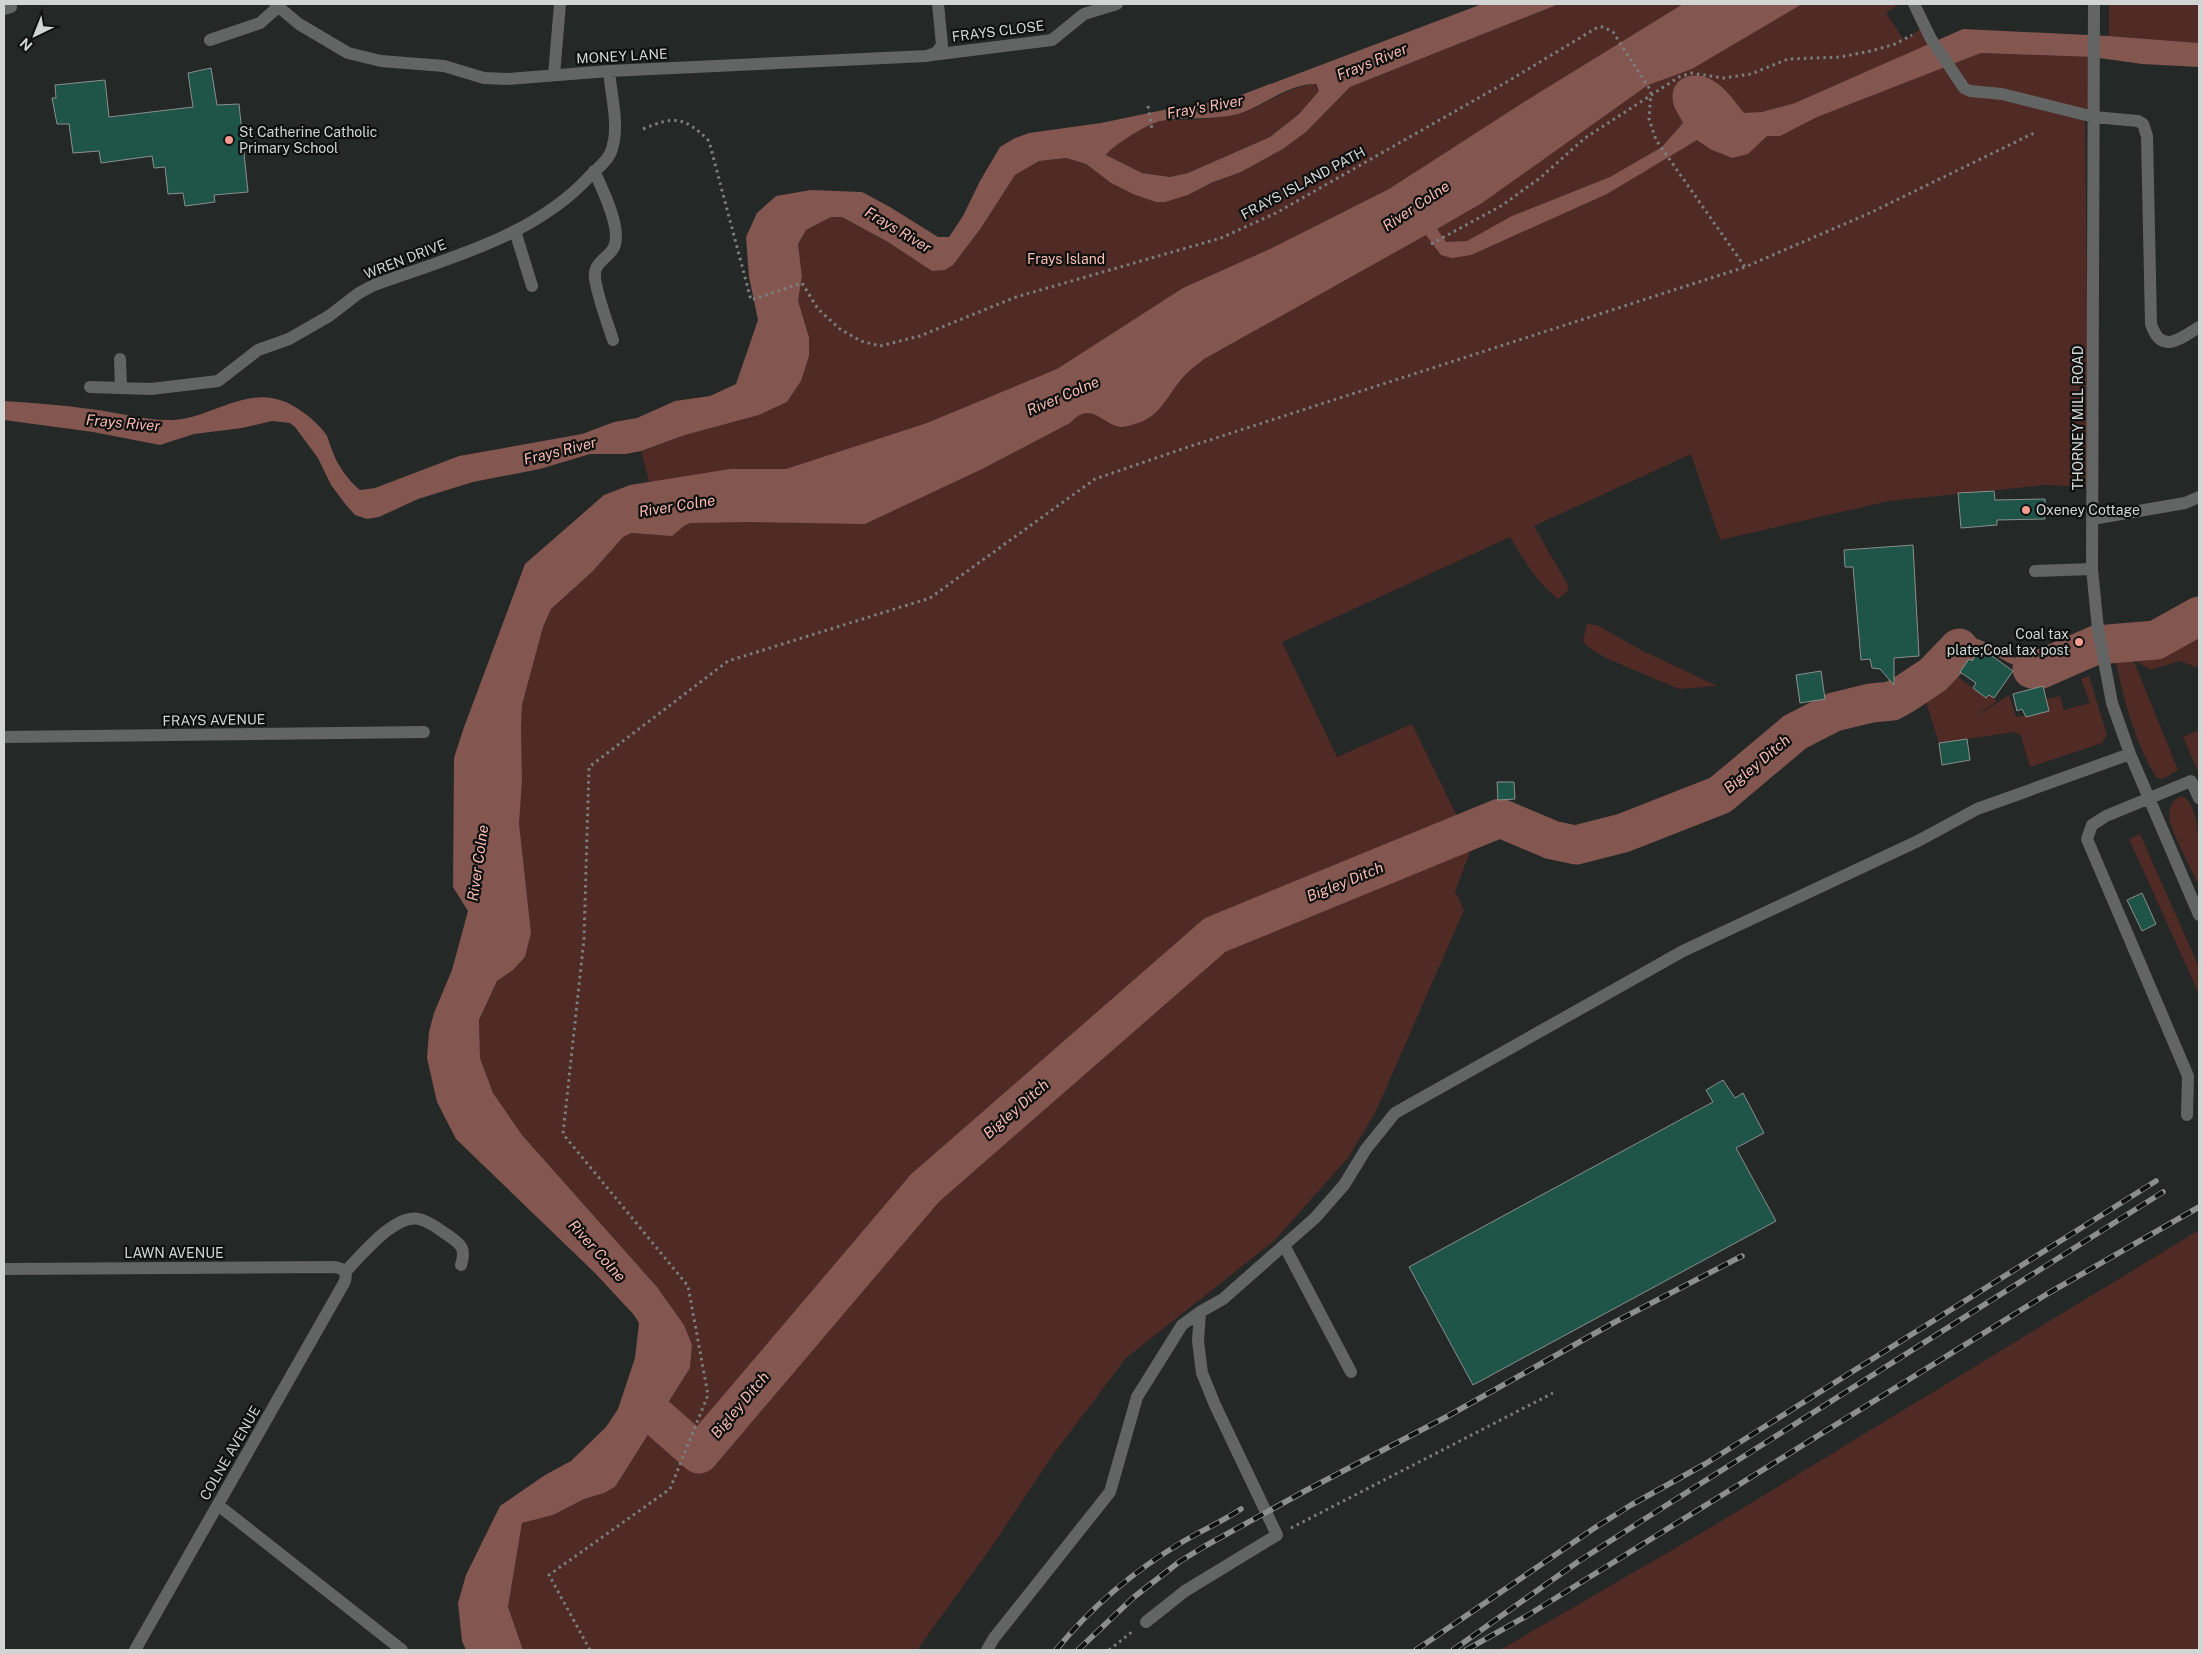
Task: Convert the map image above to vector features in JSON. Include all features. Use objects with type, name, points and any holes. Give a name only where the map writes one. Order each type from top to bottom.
[{"type":"street","points":[[554,75],[560,4]]},
{"type":"street","points":[[932,55],[942,46],[938,4]]},
{"type":"street","name":"FRAYS CLOSE","points":[[932,55],[1052,40],[1084,14],[1117,4]]},
{"type":"street","points":[[1914,4],[1931,39],[1964,88],[1970,91],[2002,94],[2066,114],[2138,121],[2143,124],[2147,133],[2151,324],[2154,332],[2161,340],[2169,343],[2176,342],[2199,328]]},
{"type":"street","points":[[210,40],[260,24],[277,5]]},
{"type":"street","name":"MONEY LANE","points":[[277,5],[299,24],[348,53],[381,61],[444,66],[484,78],[507,79],[609,71],[932,55]]},
{"type":"street","name":"THORNEY MILL ROAD","points":[[2095,9],[2092,569],[2098,629],[2112,703],[2130,754],[2199,916]]},
{"type":"street","name":"WREN DRIVE","points":[[90,387],[150,389],[218,381],[258,350],[290,339],[328,316],[358,293],[374,285],[494,242],[562,203],[610,155],[618,140],[614,122],[609,71]]},
{"type":"street","points":[[594,171],[608,200],[616,236],[613,248],[600,261],[594,276],[613,340]]},
{"type":"street","points":[[515,231],[532,286]]},
{"type":"street","points":[[120,359],[121,387]]},
{"type":"street","points":[[2092,519],[2184,503],[2199,497]]},
{"type":"street","points":[[2035,571],[2092,569]]},
{"type":"street","name":"FRAYS AVENUE","points":[[4,737],[424,732]]},
{"type":"street","points":[[987,1650],[994,1638],[1110,1492],[1137,1397],[1182,1325],[1223,1299],[1315,1218],[1344,1185],[1366,1149],[1395,1113],[1683,951],[1918,841],[1977,809],[2130,754]]},
{"type":"street","points":[[2187,1115],[2188,1076],[2087,839],[2092,825],[2099,820],[2191,781],[2199,798]]},
{"type":"street","points":[[344,1271],[388,1230],[401,1221],[417,1218],[429,1222],[460,1244],[464,1254],[462,1265]]},
{"type":"street","points":[[1284,1245],[1351,1372]]},
{"type":"street","name":"LAWN AVENUE","points":[[4,1269],[333,1267],[344,1271]]},
{"type":"street","name":"COLNE AVENUE","points":[[135,1650],[344,1282],[346,1276],[344,1271]]},
{"type":"street","points":[[1146,1622],[1184,1591],[1277,1535],[1215,1405],[1202,1373],[1198,1341],[1200,1312]]},
{"type":"street","points":[[218,1505],[402,1650]]},
{"type":"path","name":"FRAYS ISLAND PATH","points":[[642,129],[663,121],[677,119],[689,123],[709,141],[751,300],[802,283],[818,309],[840,329],[861,341],[880,346],[920,336],[1016,297],[1221,238],[1276,213],[1510,80],[1598,27],[1603,26],[1614,32],[1651,90],[1652,95]]},
{"type":"path","points":[[1431,244],[1501,206],[1540,178],[1585,138],[1679,77],[1691,73],[1723,78],[1751,74],[1788,59],[1840,57],[1871,51],[1895,44],[1916,33]]},
{"type":"path","points":[[1652,95],[1649,120],[1656,140],[1745,268]]},
{"type":"path","points":[[1148,106],[1152,128]]},
{"type":"path","points":[[590,1650],[549,1575],[670,1489],[708,1395],[688,1286],[564,1134],[584,939],[589,767],[728,661],[930,598],[1095,479],[1188,447],[1745,268],[1880,208],[2036,132]]},
{"type":"path","points":[[1277,1535],[1553,1393]]},
{"type":"path","points":[[1109,1650],[1146,1622]]},
{"type":"green space","name":"Frays Island","points":[[1559,4],[1899,4],[1886,13],[1904,40],[1921,29],[1964,90],[1971,94],[2001,96],[2063,111],[2002,94],[1970,91],[1949,65],[1981,53],[2092,57],[2093,116],[2083,114],[2085,115],[2089,487],[2045,485],[1889,501],[1720,540],[1691,454],[1534,526],[1569,587],[1566,593],[1558,599],[1537,578],[1510,537],[1282,642],[1337,757],[1412,724],[1472,847],[1455,891],[1464,910],[1376,1111],[1348,1158],[1274,1241],[1126,1358],[1052,1456],[995,1542],[917,1650],[523,1650],[508,1607],[522,1523],[553,1515],[584,1499],[604,1493],[615,1487],[690,1368],[692,1345],[684,1325],[657,1287],[522,1135],[493,1093],[480,1058],[479,1020],[497,981],[513,970],[525,957],[531,933],[519,823],[522,782],[522,705],[543,627],[551,609],[593,571],[623,537],[631,533],[663,535],[641,451],[685,435],[759,415],[787,402],[801,381],[809,356],[809,337],[798,301],[802,276],[798,244],[806,230],[831,217],[842,217],[888,242],[932,271],[945,270],[953,265],[981,228],[1015,175],[1039,161],[1066,158],[1086,164],[1111,183],[1133,194],[1165,202],[1241,172],[1283,149],[1306,132],[1350,87]]},
{"type":"green space","points":[[2109,4],[2199,4],[2199,43],[2109,36]]},
{"type":"green space","points":[[1314,84],[1319,91],[1299,114],[1270,137],[1188,173],[1170,177],[1142,173],[1106,155],[1123,140],[1155,123],[1166,120],[1204,119],[1237,114],[1257,107],[1294,89]]},
{"type":"green space","points":[[2199,621],[2199,668],[2180,661],[2150,670],[2133,659],[2178,770],[2163,779],[2156,777],[2135,732],[2124,699],[2113,649],[2162,645]]},
{"type":"green space","points":[[1587,624],[1597,625],[1639,649],[1717,686],[1679,689],[1608,659],[1589,648],[1583,641]]},
{"type":"green space","points":[[1981,648],[1972,661],[1969,659],[1957,676],[1986,698],[1989,695],[1997,701],[1974,718],[2009,695],[2016,717],[2049,711],[2046,699],[2060,696],[2064,710],[2090,703],[2081,679],[2089,676],[2107,735],[2102,743],[2030,767],[2021,736],[2015,732],[1939,743],[1922,689],[1936,681],[1966,649]]},
{"type":"green space","points":[[2199,730],[2199,774],[2183,737]]},
{"type":"green space","points":[[2182,796],[2189,802],[2194,811],[2197,823],[2199,886],[2172,828],[2169,817],[2173,803]]},
{"type":"green space","points":[[2140,834],[2199,967],[2199,994],[2129,839]]},
{"type":"green space","points":[[2199,1230],[2199,1650],[1500,1650],[1715,1525]]},
{"type":"water","points":[[1482,4],[1559,4],[1350,87],[1306,132],[1283,149],[1241,172],[1211,183],[1188,195],[1165,202],[1156,202],[1133,194],[1111,183],[1086,164],[1066,158],[1039,161],[1015,175],[981,228],[953,265],[945,270],[932,271],[888,242],[842,217],[831,217],[806,230],[798,244],[802,276],[798,301],[809,337],[809,356],[801,381],[787,402],[759,415],[685,435],[641,451],[626,454],[590,454],[540,469],[473,482],[418,499],[379,517],[367,519],[355,515],[346,505],[331,485],[318,458],[290,423],[272,421],[242,428],[194,434],[160,445],[93,432],[4,420],[4,401],[69,406],[152,419],[173,420],[201,414],[243,400],[257,397],[272,398],[292,405],[319,426],[327,436],[340,467],[351,482],[360,490],[375,488],[459,456],[582,434],[614,422],[637,418],[675,401],[710,396],[736,384],[758,320],[749,277],[746,237],[757,213],[776,196],[811,190],[862,192],[938,237],[949,237],[963,216],[980,181],[1000,147],[1015,138],[1029,133],[1101,123],[1173,108],[1228,100]],"holes":[[[1316,84],[1319,91],[1299,114],[1270,137],[1188,173],[1170,177],[1142,173],[1106,155],[1123,140],[1161,121],[1238,114],[1285,91],[1305,85]]]},
{"type":"water","name":"River Colne","points":[[1683,4],[1802,4],[1692,69],[1648,85],[1482,203],[1437,229],[1446,242],[1467,241],[1512,216],[1610,177],[1662,147],[1683,123],[1673,102],[1675,87],[1679,81],[1691,76],[1705,77],[1717,83],[1730,95],[1744,113],[1762,112],[1795,103],[1963,29],[2109,36],[2199,43],[2199,67],[2142,64],[2092,57],[1981,53],[1817,117],[1780,136],[1767,136],[1748,154],[1732,158],[1710,149],[1697,140],[1607,194],[1471,255],[1452,258],[1441,255],[1426,235],[1204,359],[1186,374],[1159,409],[1146,420],[1122,427],[1115,426],[1091,413],[1085,413],[1070,423],[982,469],[865,524],[690,523],[672,536],[631,533],[623,537],[593,571],[551,609],[543,627],[522,705],[522,782],[519,823],[531,933],[525,957],[513,970],[497,981],[479,1020],[480,1058],[493,1093],[522,1135],[657,1287],[684,1325],[692,1345],[690,1368],[615,1487],[604,1493],[584,1499],[553,1515],[522,1523],[508,1607],[523,1650],[466,1650],[462,1641],[458,1603],[466,1575],[500,1506],[545,1475],[571,1461],[606,1427],[618,1409],[635,1358],[639,1323],[634,1315],[595,1273],[456,1139],[437,1102],[427,1058],[429,1032],[434,1013],[452,970],[468,911],[453,887],[454,758],[525,564],[604,495],[630,485],[730,469],[786,469],[927,423],[1057,369],[1183,288],[1272,248],[1389,189],[1524,102]]},
{"type":"water","points":[[1970,637],[2016,658],[2035,664],[2043,663],[2082,646],[2084,659],[2030,672],[2007,662],[1978,645],[1971,645],[1950,663],[1946,675],[1935,684],[1922,689],[1919,679],[1948,656],[1960,643]]},
{"type":"building","points":[[211,68],[217,105],[239,104],[248,192],[214,195],[215,202],[185,206],[183,193],[168,194],[165,167],[154,168],[152,156],[101,163],[99,151],[73,153],[69,124],[57,124],[52,98],[56,98],[55,85],[105,80],[109,117],[193,107],[188,73]]},
{"type":"building","points":[[1994,491],[1995,500],[2045,499],[2045,519],[1997,520],[1997,525],[1961,528],[1958,493]]},
{"type":"building","points":[[1913,545],[1919,656],[1894,658],[1894,685],[1880,669],[1872,668],[1870,659],[1861,660],[1853,567],[1845,567],[1844,550]]},
{"type":"building","points":[[1981,648],[2013,671],[1994,698],[1989,695],[1986,698],[1973,688],[1976,683],[1960,672],[1969,659],[1972,661]]},
{"type":"building","points":[[1821,671],[1825,699],[1800,703],[1796,675]]},
{"type":"building","points":[[2043,686],[2049,711],[2026,717],[2022,709],[2017,711],[2013,694]]},
{"type":"building","points":[[1967,739],[1970,760],[1942,765],[1939,743]]},
{"type":"building","points":[[1497,782],[1514,782],[1515,799],[1498,800]]},
{"type":"building","points":[[2142,893],[2156,924],[2142,931],[2127,900]]},
{"type":"building","points":[[1723,1080],[1735,1098],[1743,1093],[1764,1133],[1736,1148],[1776,1221],[1473,1385],[1409,1267],[1713,1102],[1706,1090]]},
{"type":"waterway","name":"Bigley Ditch","points":[[2032,669],[2039,670],[2096,645],[2156,640],[2199,616]]},
{"type":"waterway","name":"Bigley Ditch","points":[[641,1403],[699,1454],[925,1188],[1215,935],[1500,818],[1552,840],[1576,845],[1623,833],[1720,795],[1795,732],[1834,712],[1871,703],[1892,701],[1933,675],[1959,648]]},
{"type":"railway","points":[[1416,1650],[1596,1527],[1631,1505],[1705,1464],[2156,1181]]},
{"type":"railway","points":[[1453,1650],[1579,1561],[2163,1192]]},
{"type":"railway","points":[[1466,1650],[1525,1617],[2047,1294],[2199,1207]]},
{"type":"railway","points":[[1078,1650],[1134,1597],[1179,1562],[1205,1546],[1448,1416],[1615,1322],[1742,1256]]},
{"type":"railway","points":[[1056,1650],[1084,1618],[1148,1564],[1241,1509]]},
{"type":"place","name":"St Catherine Catholic Primary School","points":[[229,140]]},
{"type":"place","name":"Oxeney Cottage","points":[[2026,510]]},
{"type":"place","name":"Coal tax plate;Coal tax post","points":[[2079,642]]},
{"type":"water label","name":"Frays River","points":[[1372,62]]},
{"type":"water label","name":"Fray's River","points":[[1205,107]]},
{"type":"water label","name":"Frays River","points":[[898,230]]},
{"type":"water label","name":"Frays River","points":[[123,423]]},
{"type":"water label","name":"Frays River","points":[[560,451]]}]
